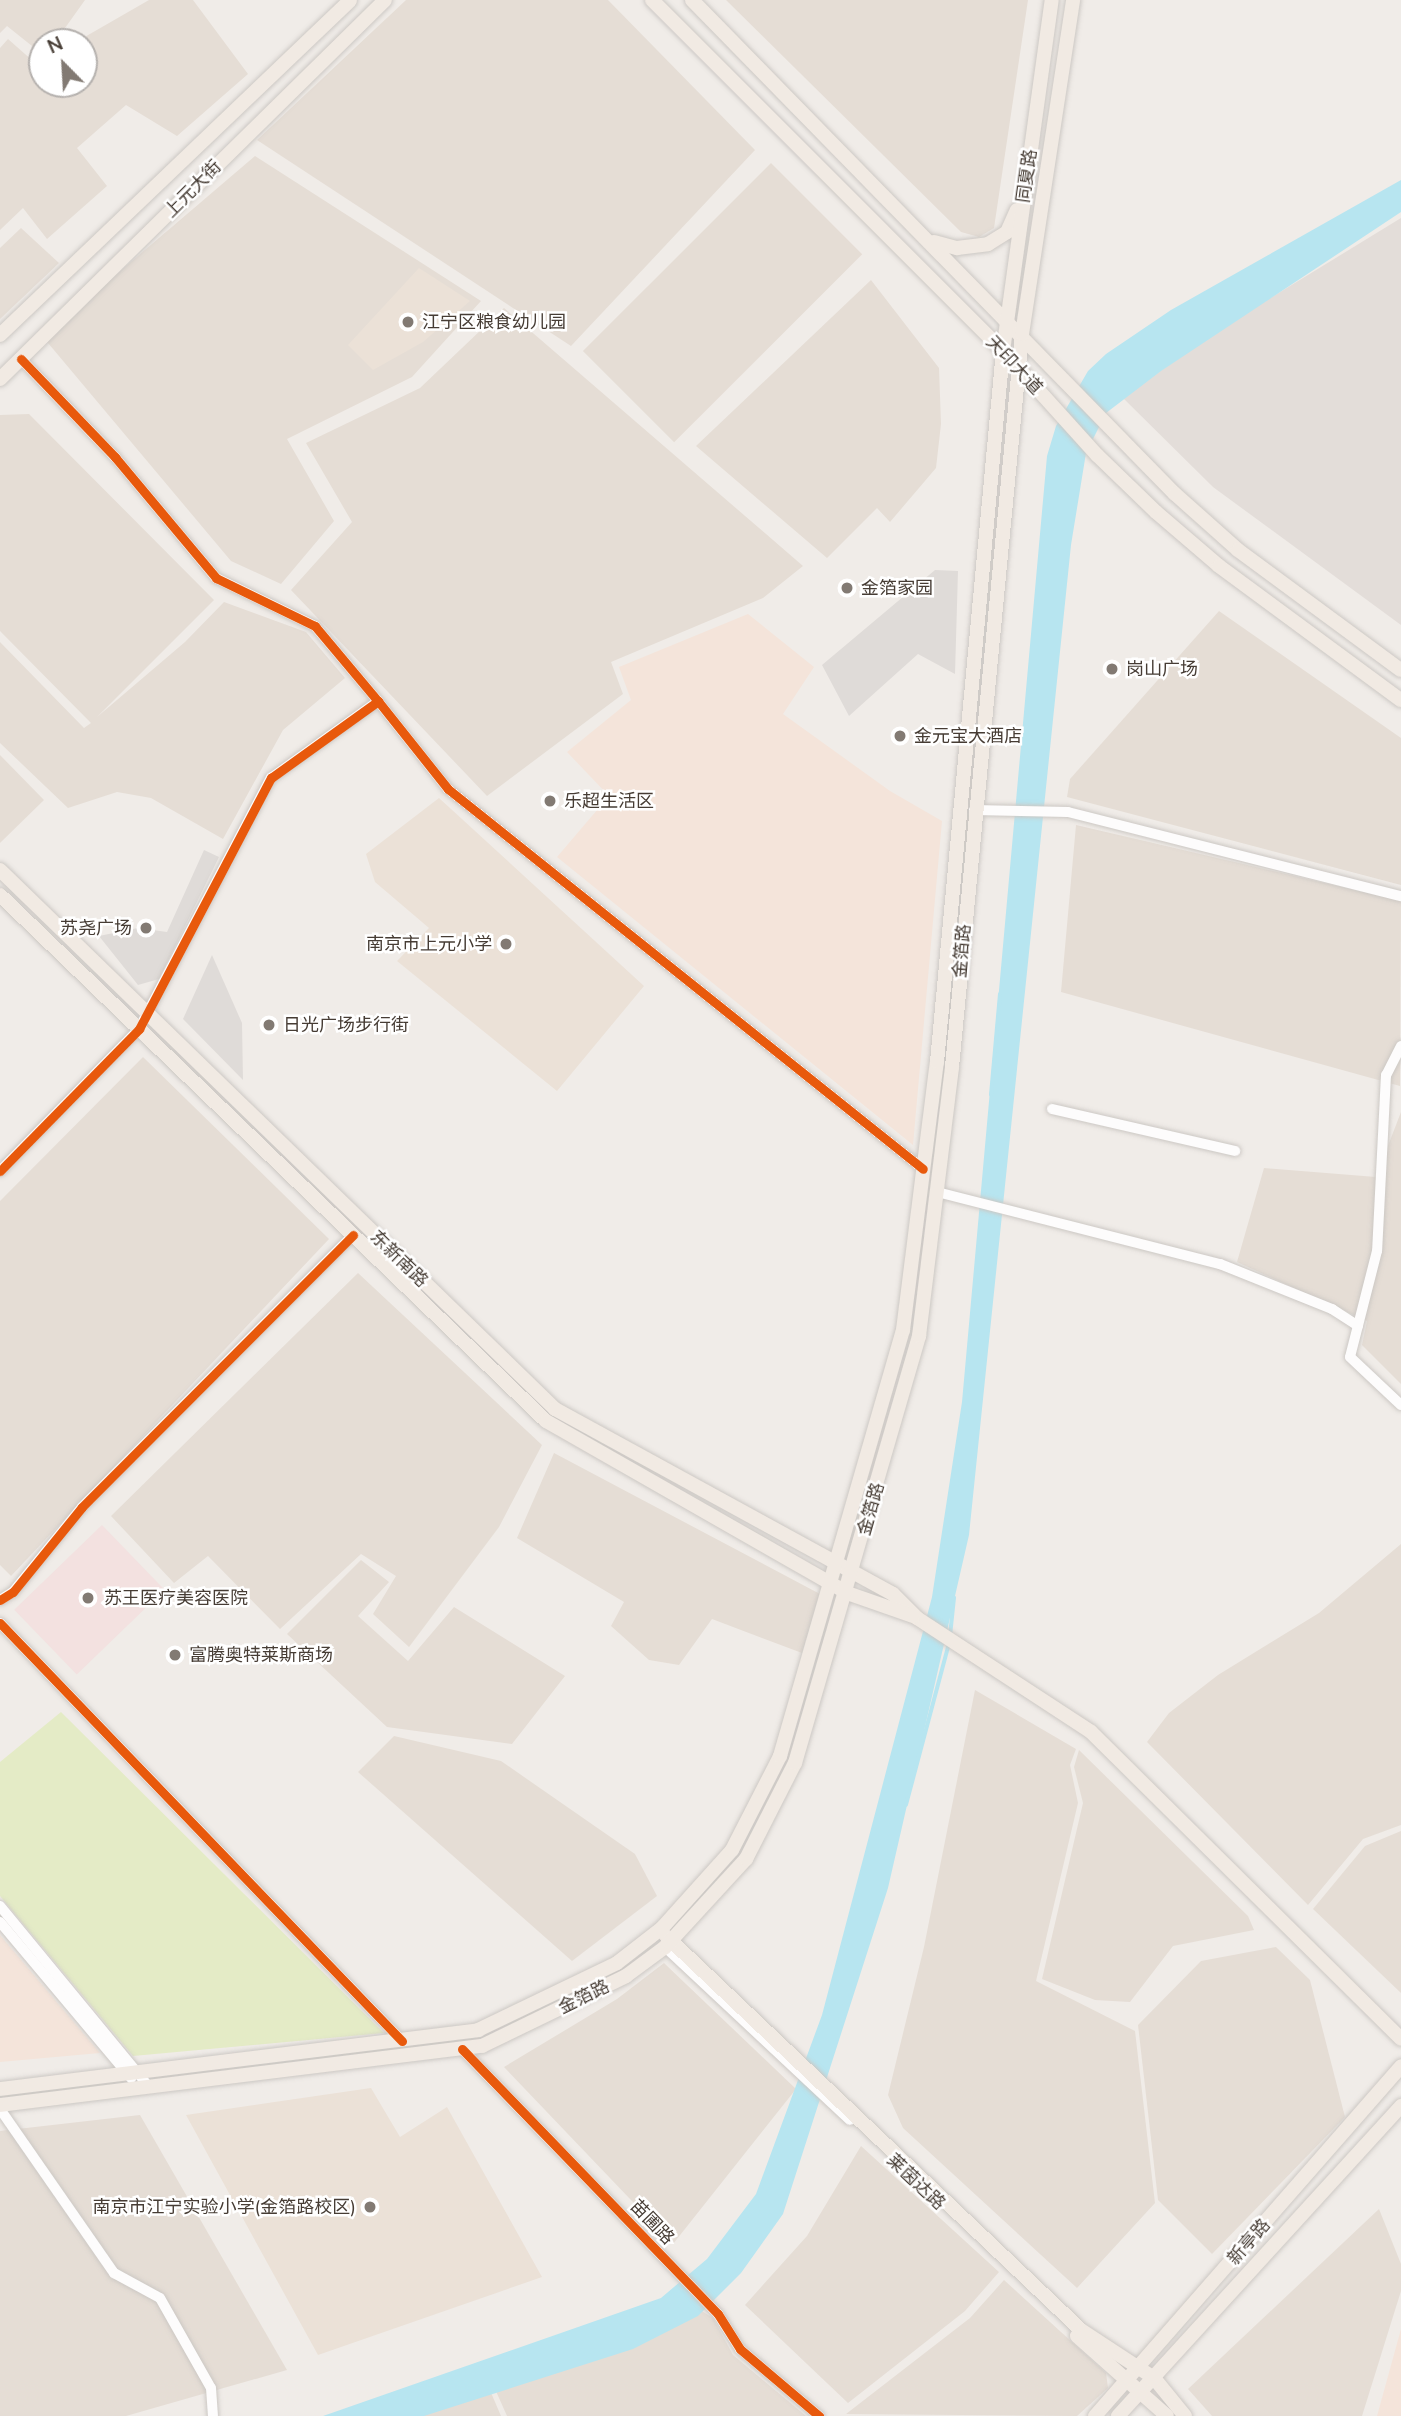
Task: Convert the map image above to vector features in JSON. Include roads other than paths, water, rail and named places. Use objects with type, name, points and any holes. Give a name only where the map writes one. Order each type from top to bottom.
[{"type":"main road","name":"上元大街","points":[[0,335],[349,0]]},
{"type":"main road","name":"上元大街","points":[[0,379],[385,0]]},
{"type":"main road","name":"天印大道","points":[[652,0],[1003,351],[1097,456],[1219,566],[1401,700]]},
{"type":"main road","name":"天印大道","points":[[692,0],[1022,334],[1113,433],[1238,550],[1401,670]]},
{"type":"main road","name":"同夏路","points":[[1003,351],[1052,0]]},
{"type":"main road","name":"同夏路","points":[[1022,334],[1073,0]]},
{"type":"main road","points":[[928,239],[957,247],[999,239],[1015,218],[1025,189]]},
{"type":"main road","name":"金箔路","points":[[0,2107],[482,2046],[614,1982],[668,1944],[746,1859],[795,1763],[853,1574],[919,1336],[952,1067],[974,810],[1022,334]]},
{"type":"main road","name":"金箔路","points":[[0,2089],[478,2030],[617,1963],[659,1931],[732,1850],[780,1756],[829,1583],[838,1567],[903,1330],[923,1169],[1003,351]]},
{"type":"main road","name":"东新南路","points":[[0,870],[146,1015],[555,1409],[838,1567],[893,1594],[917,1618]]},
{"type":"main road","name":"东新南路","points":[[0,895],[546,1421],[847,1593],[917,1618]]},
{"type":"main road","points":[[917,1618],[1091,1732],[1401,2039]]},
{"type":"main road","points":[[659,1931],[668,1944],[1081,2330],[1138,2370],[1154,2378],[1185,2416]]},
{"type":"main road","name":"新亭路","points":[[1095,2416],[1126,2384],[1401,2066]]},
{"type":"main road","name":"新亭路","points":[[1118,2416],[1401,2106]]},
{"type":"main road","name":"莱茵达路","points":[[851,2115],[1126,2384],[1167,2416]]},
{"type":"street","points":[[21,359],[115,457],[216,578],[315,626],[448,789],[923,1169]]},
{"type":"street","points":[[0,1171],[139,1029],[271,778],[378,701]]},
{"type":"street","points":[[974,810],[1068,812],[1401,896]]},
{"type":"street","points":[[1401,1046],[1386,1075],[1377,1251],[1350,1357],[1401,1405]]},
{"type":"street","points":[[1052,1109],[1235,1151]]},
{"type":"street","points":[[937,1192],[1220,1264],[1332,1309],[1358,1326]]},
{"type":"street","points":[[0,1600],[13,1592],[82,1507],[353,1236]]},
{"type":"street","points":[[0,1623],[402,2041]]},
{"type":"street","points":[[0,1906],[145,2089]]},
{"type":"street","points":[[0,1922],[133,2074]]},
{"type":"street","name":"苗圃路","points":[[462,2049],[719,2314],[740,2349],[819,2416]]},
{"type":"street","points":[[0,2107],[114,2273],[160,2298],[211,2388],[213,2416]]},
{"type":"water","points":[[1401,180],[1401,212],[1161,371],[1106,413],[1086,453],[1071,545],[969,1535],[888,1888],[783,2214],[741,2273],[698,2316],[633,2349],[424,2416],[323,2416],[661,2298],[707,2259],[756,2194],[822,2015],[932,1597],[962,1402],[1047,456],[1056,426],[1088,371],[1106,354],[1171,310]]},
{"type":"waterway","points":[[991,1095],[1000,994]]},
{"type":"waterway","points":[[950,1636],[954,1598]]},
{"type":"waterway","points":[[906,1805],[949,1643]]},
{"type":"place","name":"江宁区粮食幼儿园","points":[[408,322]]},
{"type":"place","name":"金箔家园","points":[[847,588]]},
{"type":"place","name":"岗山广场","points":[[1112,669]]},
{"type":"place","name":"金元宝大酒店","points":[[900,736]]},
{"type":"place","name":"乐超生活区","points":[[550,801]]},
{"type":"place","name":"苏尧广场","points":[[146,928]]},
{"type":"place","name":"南京市上元小学","points":[[506,944]]},
{"type":"place","name":"日光广场步行街","points":[[269,1025]]},
{"type":"place","name":"苏王医疗美容医院","points":[[88,1598]]},
{"type":"place","name":"富腾奥特莱斯商场","points":[[175,1655]]},
{"type":"place","name":"南京市江宁实验小学(金箔路校区)","points":[[370,2207]]}]
